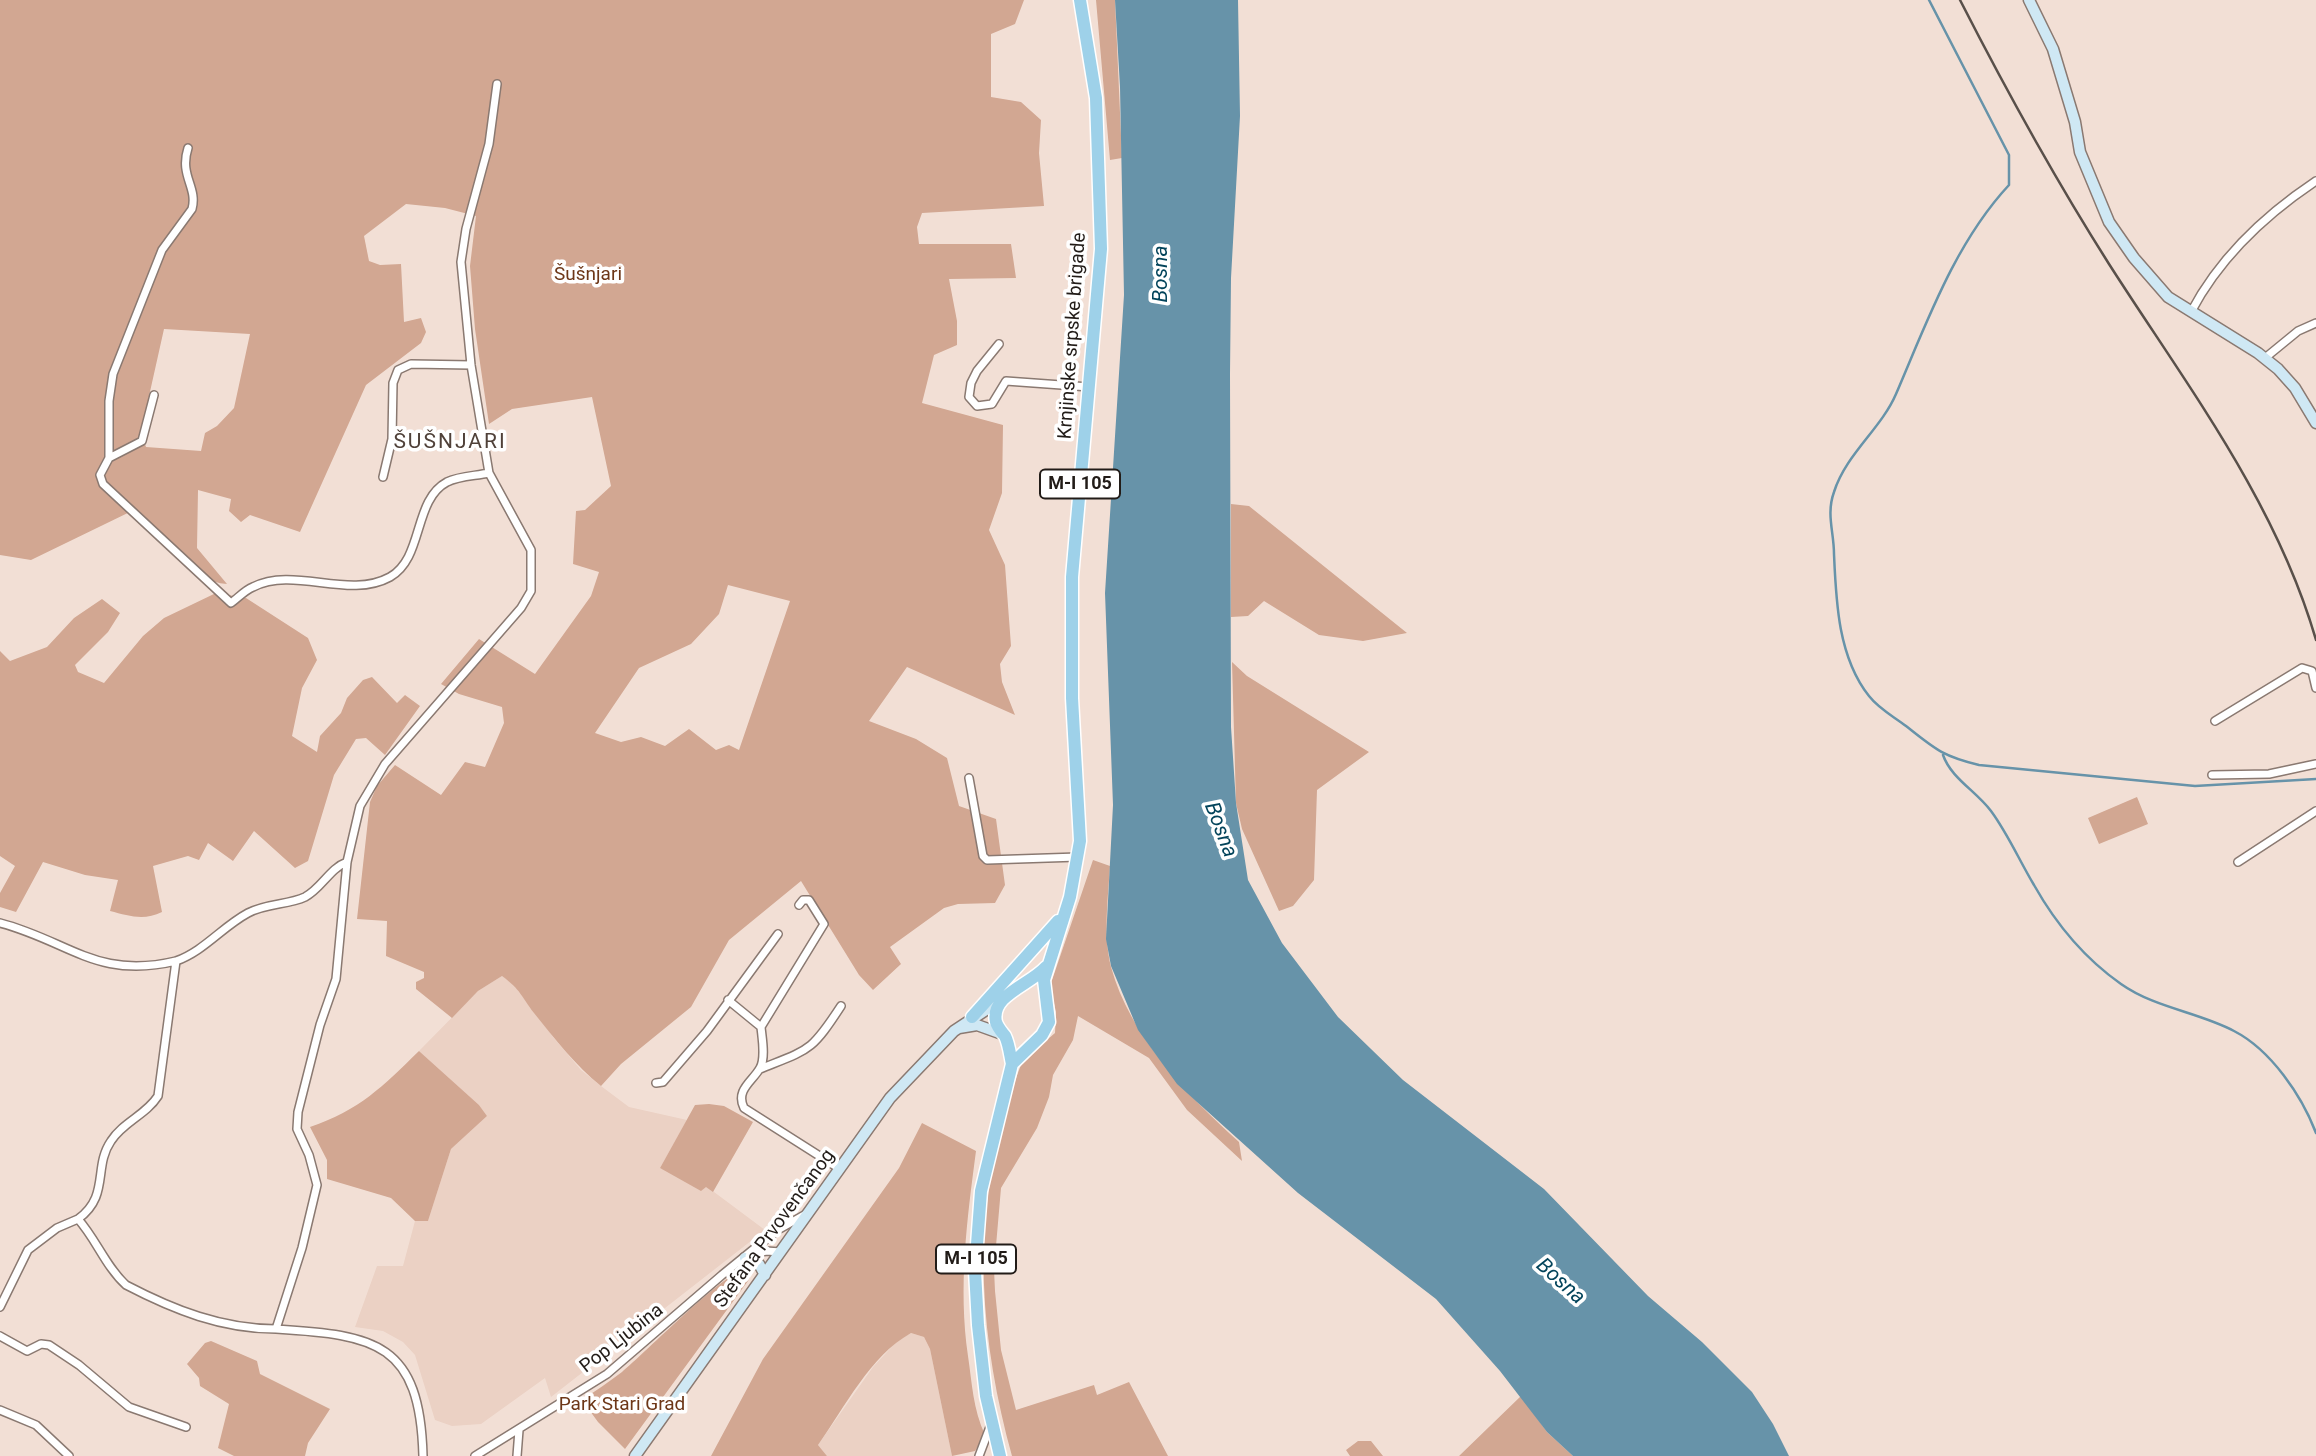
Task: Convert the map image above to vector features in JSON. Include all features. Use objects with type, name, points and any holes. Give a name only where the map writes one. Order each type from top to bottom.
[{"type":"main road","name":"Krnjinske srpske brigade","points":[[1048,965],[1065,913],[1078,857],[1072,577],[1101,249],[1101,160],[1091,57],[1080,0]]},
{"type":"main road","points":[[972,1017],[1047,937],[1065,913]]},
{"type":"main road","points":[[1001,1000],[1036,978],[1048,965]]},
{"type":"main road","name":"M-I 105","points":[[1000,1456],[991,1423],[980,1355],[977,1249],[987,1156],[1012,1064],[1036,1040],[1049,1022],[1045,1001],[1048,965]]},
{"type":"main road","points":[[1018,989],[1036,993],[1045,1001]]},
{"type":"main road","name":"M-I 105","points":[[1001,1000],[995,1017],[1004,1035],[1012,1064]]},
{"type":"main road","points":[[1004,1035],[1020,1043],[1036,1040]]},
{"type":"street","points":[[2029,0],[2053,49],[2075,122],[2080,152],[2109,222],[2168,297],[2265,358],[2295,388],[2316,423]]},
{"type":"street","points":[[276,1329],[302,1248],[317,1185],[309,1155],[297,1129],[317,1037],[336,979],[346,862],[360,806],[386,764],[521,608],[531,590],[531,550],[489,473],[471,365],[461,262],[466,229],[489,144],[497,84]]},
{"type":"street","points":[[188,148],[183,168],[194,202],[192,209],[162,250],[113,374],[109,393],[109,458],[100,475],[110,493],[231,603],[253,587],[271,581],[340,585],[380,581],[391,576],[407,558],[436,491],[456,479],[489,473]]},
{"type":"street","points":[[2191,312],[2221,265],[2261,220],[2316,181]]},
{"type":"street","points":[[2265,358],[2298,331],[2316,323]]},
{"type":"street","points":[[999,344],[971,383],[970,397],[977,406],[992,404],[1006,380],[1090,387]]},
{"type":"street","points":[[383,477],[392,439],[393,383],[398,370],[411,364],[471,365]]},
{"type":"street","points":[[109,458],[142,442],[154,395]]},
{"type":"street","points":[[2215,721],[2302,668],[2312,671],[2316,688]]},
{"type":"street","points":[[2212,775],[2269,774],[2316,764]]},
{"type":"street","points":[[969,778],[983,856],[986,860],[1078,857]]},
{"type":"street","points":[[2238,862],[2316,811]]},
{"type":"street","points":[[0,923],[72,952],[123,968],[141,968],[195,954],[226,926],[270,903],[308,896],[346,862]]},
{"type":"street","points":[[760,1069],[761,1027],[824,924],[809,900],[803,900],[799,905]]},
{"type":"street","points":[[656,1083],[663,1082],[694,1048],[778,934]]},
{"type":"street","points":[[0,1307],[28,1250],[57,1228],[78,1219],[95,1201],[110,1142],[150,1107],[158,1096],[176,961]]},
{"type":"street","points":[[728,1000],[761,1027]]},
{"type":"street","name":"Stefana Prvovenčanog","points":[[635,1456],[890,1098],[954,1031],[1001,1000]]},
{"type":"street","points":[[840,1169],[744,1108],[741,1100],[750,1078],[760,1069],[808,1050],[818,1042],[841,1006]]},
{"type":"street","points":[[954,1031],[977,1025],[1004,1035]]},
{"type":"street","name":"Pop Ljubina","points":[[475,1456],[607,1374],[776,1231],[810,1212]]},
{"type":"street","points":[[78,1219],[94,1237],[117,1277],[127,1285],[212,1322],[231,1327],[324,1332],[386,1350],[397,1362],[414,1394],[422,1432],[423,1456]]},
{"type":"street","points":[[746,1258],[766,1251],[781,1252]]},
{"type":"street","points":[[746,1258],[759,1264],[765,1275]]},
{"type":"street","points":[[0,1336],[27,1352],[41,1344],[49,1345],[79,1365],[129,1407],[186,1427]]},
{"type":"street","points":[[0,1410],[36,1425],[69,1456]]},
{"type":"street","points":[[979,1456],[991,1423]]},
{"type":"street","points":[[517,1456],[519,1430]]},
{"type":"shaded area","points":[[502,976],[521,990],[553,1037],[581,1070],[601,1086],[629,1107],[687,1120],[660,1168],[706,1186],[765,1230],[551,1397],[545,1378],[481,1424],[452,1426],[435,1420],[415,1355],[403,1342],[383,1331],[355,1327],[377,1266],[403,1266],[415,1221],[428,1221],[451,1149],[487,1116],[479,1105],[419,1051],[478,991]]},
{"type":"shaded area","points":[[911,1333],[924,1337],[930,1349],[952,1456],[827,1456],[818,1445],[873,1367],[898,1340]]},
{"type":"green space","name":"Šušnjari","points":[[0,0],[1024,0],[1015,24],[991,34],[991,97],[1021,102],[1041,120],[1039,153],[1044,206],[922,213],[917,227],[919,244],[1011,244],[1016,278],[949,279],[957,321],[957,345],[934,355],[922,403],[1003,425],[1002,493],[989,530],[1005,565],[1011,646],[1000,664],[1002,682],[1015,715],[907,667],[869,721],[916,739],[947,758],[959,806],[996,819],[1005,885],[995,903],[958,904],[944,908],[890,947],[901,964],[873,990],[859,975],[801,881],[729,940],[691,1007],[621,1064],[601,1086],[566,1051],[517,989],[502,976],[478,991],[452,1018],[416,989],[416,982],[424,978],[424,972],[386,956],[387,921],[357,919],[370,802],[377,786],[395,765],[441,795],[465,762],[485,767],[504,723],[502,707],[459,694],[441,684],[479,639],[535,674],[591,596],[599,572],[573,564],[576,511],[585,510],[611,486],[592,397],[512,409],[489,424],[475,329],[470,266],[476,216],[445,208],[406,204],[364,236],[369,261],[380,265],[401,264],[404,322],[421,318],[426,332],[421,343],[366,385],[300,532],[250,515],[241,522],[229,511],[231,499],[198,490],[197,548],[227,584],[214,582],[189,567],[165,544],[136,509],[31,560],[0,555]],"holes":[[[164,329],[250,334],[234,408],[217,426],[205,433],[201,451],[146,447],[141,432]],[[728,585],[790,601],[739,750],[729,745],[716,750],[689,729],[665,746],[641,737],[621,742],[595,733],[639,668],[691,644],[719,614]]]},
{"type":"green space","points":[[1096,0],[1115,0],[1122,158],[1110,160]]},
{"type":"green space","points":[[1231,504],[1249,506],[1407,633],[1363,641],[1319,635],[1264,601],[1248,616],[1231,617]]},
{"type":"green space","points":[[216,593],[246,598],[308,638],[317,660],[302,688],[292,736],[317,752],[320,736],[341,713],[347,698],[363,680],[372,677],[397,703],[405,695],[420,706],[385,755],[366,738],[356,739],[334,775],[308,861],[295,868],[254,831],[233,861],[208,843],[199,860],[188,856],[153,866],[162,912],[155,915],[136,917],[110,911],[118,880],[85,875],[43,862],[16,912],[0,907],[0,893],[15,866],[0,856],[0,651],[10,661],[47,647],[74,618],[102,599],[120,613],[108,632],[75,665],[78,672],[104,683],[143,636],[164,618]]},
{"type":"green space","points":[[1232,662],[1247,676],[1369,752],[1317,790],[1314,880],[1293,906],[1279,911],[1242,829],[1236,803]]},
{"type":"green space","points":[[2137,797],[2148,824],[2099,844],[2088,818]]},
{"type":"green space","points":[[1093,860],[1110,866],[1107,942],[1111,967],[1132,1017],[1163,1063],[1200,1105],[1239,1142],[1242,1161],[1187,1110],[1149,1058],[1078,1016],[1073,1040],[1053,1075],[1049,1097],[1037,1128],[1001,1188],[994,1269],[1001,1350],[1016,1410],[1094,1385],[1097,1395],[1129,1382],[1168,1456],[1012,1456],[1001,1413],[987,1327],[984,1240],[988,1197],[995,1154],[1021,1065],[1032,1051],[1055,1033],[1056,1012],[1050,986]]},
{"type":"green space","points":[[419,1051],[479,1105],[487,1116],[451,1149],[428,1221],[415,1221],[391,1198],[327,1179],[327,1160],[310,1127],[357,1105]]},
{"type":"green space","points":[[695,1105],[724,1106],[753,1122],[713,1192],[706,1187],[701,1191],[660,1168]]},
{"type":"green space","points":[[922,1123],[976,1151],[964,1279],[965,1330],[972,1386],[985,1435],[975,1451],[952,1456],[930,1349],[924,1337],[911,1333],[883,1355],[848,1399],[818,1445],[827,1456],[711,1456],[763,1359],[899,1168]]},
{"type":"green space","name":"Park Stari Grad","points":[[748,1268],[751,1275],[748,1281],[625,1449],[598,1422],[582,1400],[622,1372],[723,1282]]},
{"type":"green space","points":[[211,1341],[257,1361],[260,1374],[330,1409],[308,1443],[305,1456],[234,1456],[218,1448],[229,1404],[200,1386],[199,1378],[187,1364],[205,1343]]},
{"type":"green space","points":[[1521,1396],[1547,1432],[1573,1456],[1459,1456]]},
{"type":"green space","points":[[1358,1441],[1371,1441],[1383,1456],[1350,1456],[1346,1450]]},
{"type":"water","name":"Bosna","points":[[1115,0],[1238,0],[1240,116],[1231,278],[1230,374],[1231,727],[1236,803],[1248,880],[1282,943],[1338,1017],[1403,1080],[1544,1189],[1648,1296],[1702,1342],[1752,1392],[1773,1424],[1789,1456],[1573,1456],[1547,1432],[1500,1371],[1436,1299],[1298,1193],[1177,1084],[1138,1030],[1111,966],[1106,939],[1113,805],[1105,593],[1124,295],[1120,87]]},
{"type":"waterway","points":[[1929,0],[2009,155],[2009,185],[1973,232],[1958,258],[1931,312],[1890,407],[1839,478],[1834,492],[1830,515],[1838,609],[1845,646],[1859,681],[1877,705],[1932,746],[1947,755],[1979,765],[2195,786],[2316,779]]},
{"type":"waterway","points":[[1943,755],[1952,771],[1991,811],[2061,927],[2083,952],[2134,992],[2220,1025],[2248,1039],[2284,1075],[2316,1133]]},
{"type":"railway","points":[[1960,0],[2069,200],[2226,444],[2253,491],[2299,589],[2316,640]]},
{"type":"district","name":"ŠUŠNJARI","points":[[450,443]]}]
